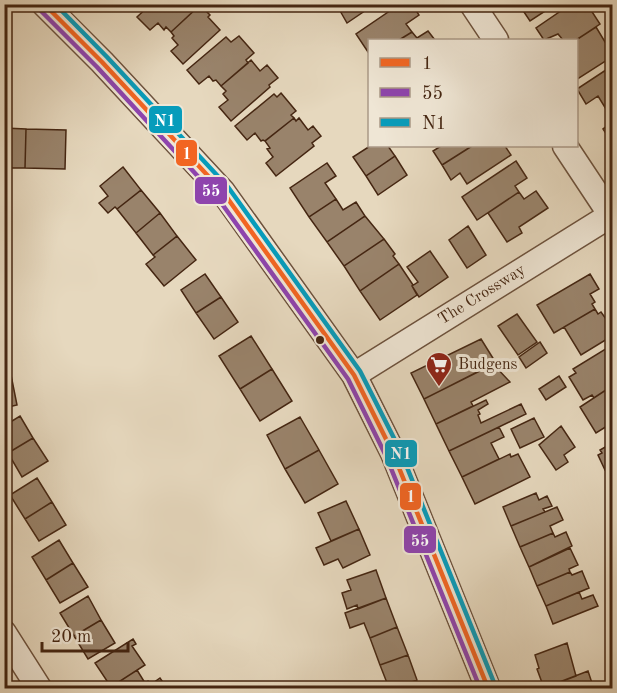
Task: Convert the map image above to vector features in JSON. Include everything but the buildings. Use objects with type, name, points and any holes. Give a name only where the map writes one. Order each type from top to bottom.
[{"type":"street","points":[[44,4],[102,62],[223,192],[354,375],[393,453],[488,688]]},
{"type":"street","points":[[472,4],[495,39]]},
{"type":"street","points":[[567,147],[612,216]]},
{"type":"street","name":"The Crossway","points":[[354,375],[612,216]]},
{"type":"street","points":[[4,633],[39,688]]},
{"type":"transit line","name":"1","points":[[44,4],[102,62],[223,192],[354,375],[393,453],[488,688]]},
{"type":"transit line","name":"N1","points":[[55,4],[228,187],[360,371],[400,450],[495,685]]},
{"type":"transit line","name":"55","points":[[39,9],[97,67],[217,197],[348,379],[386,456],[480,688]]},
{"type":"place","name":"Budgens","points":[[439,388]]}]
